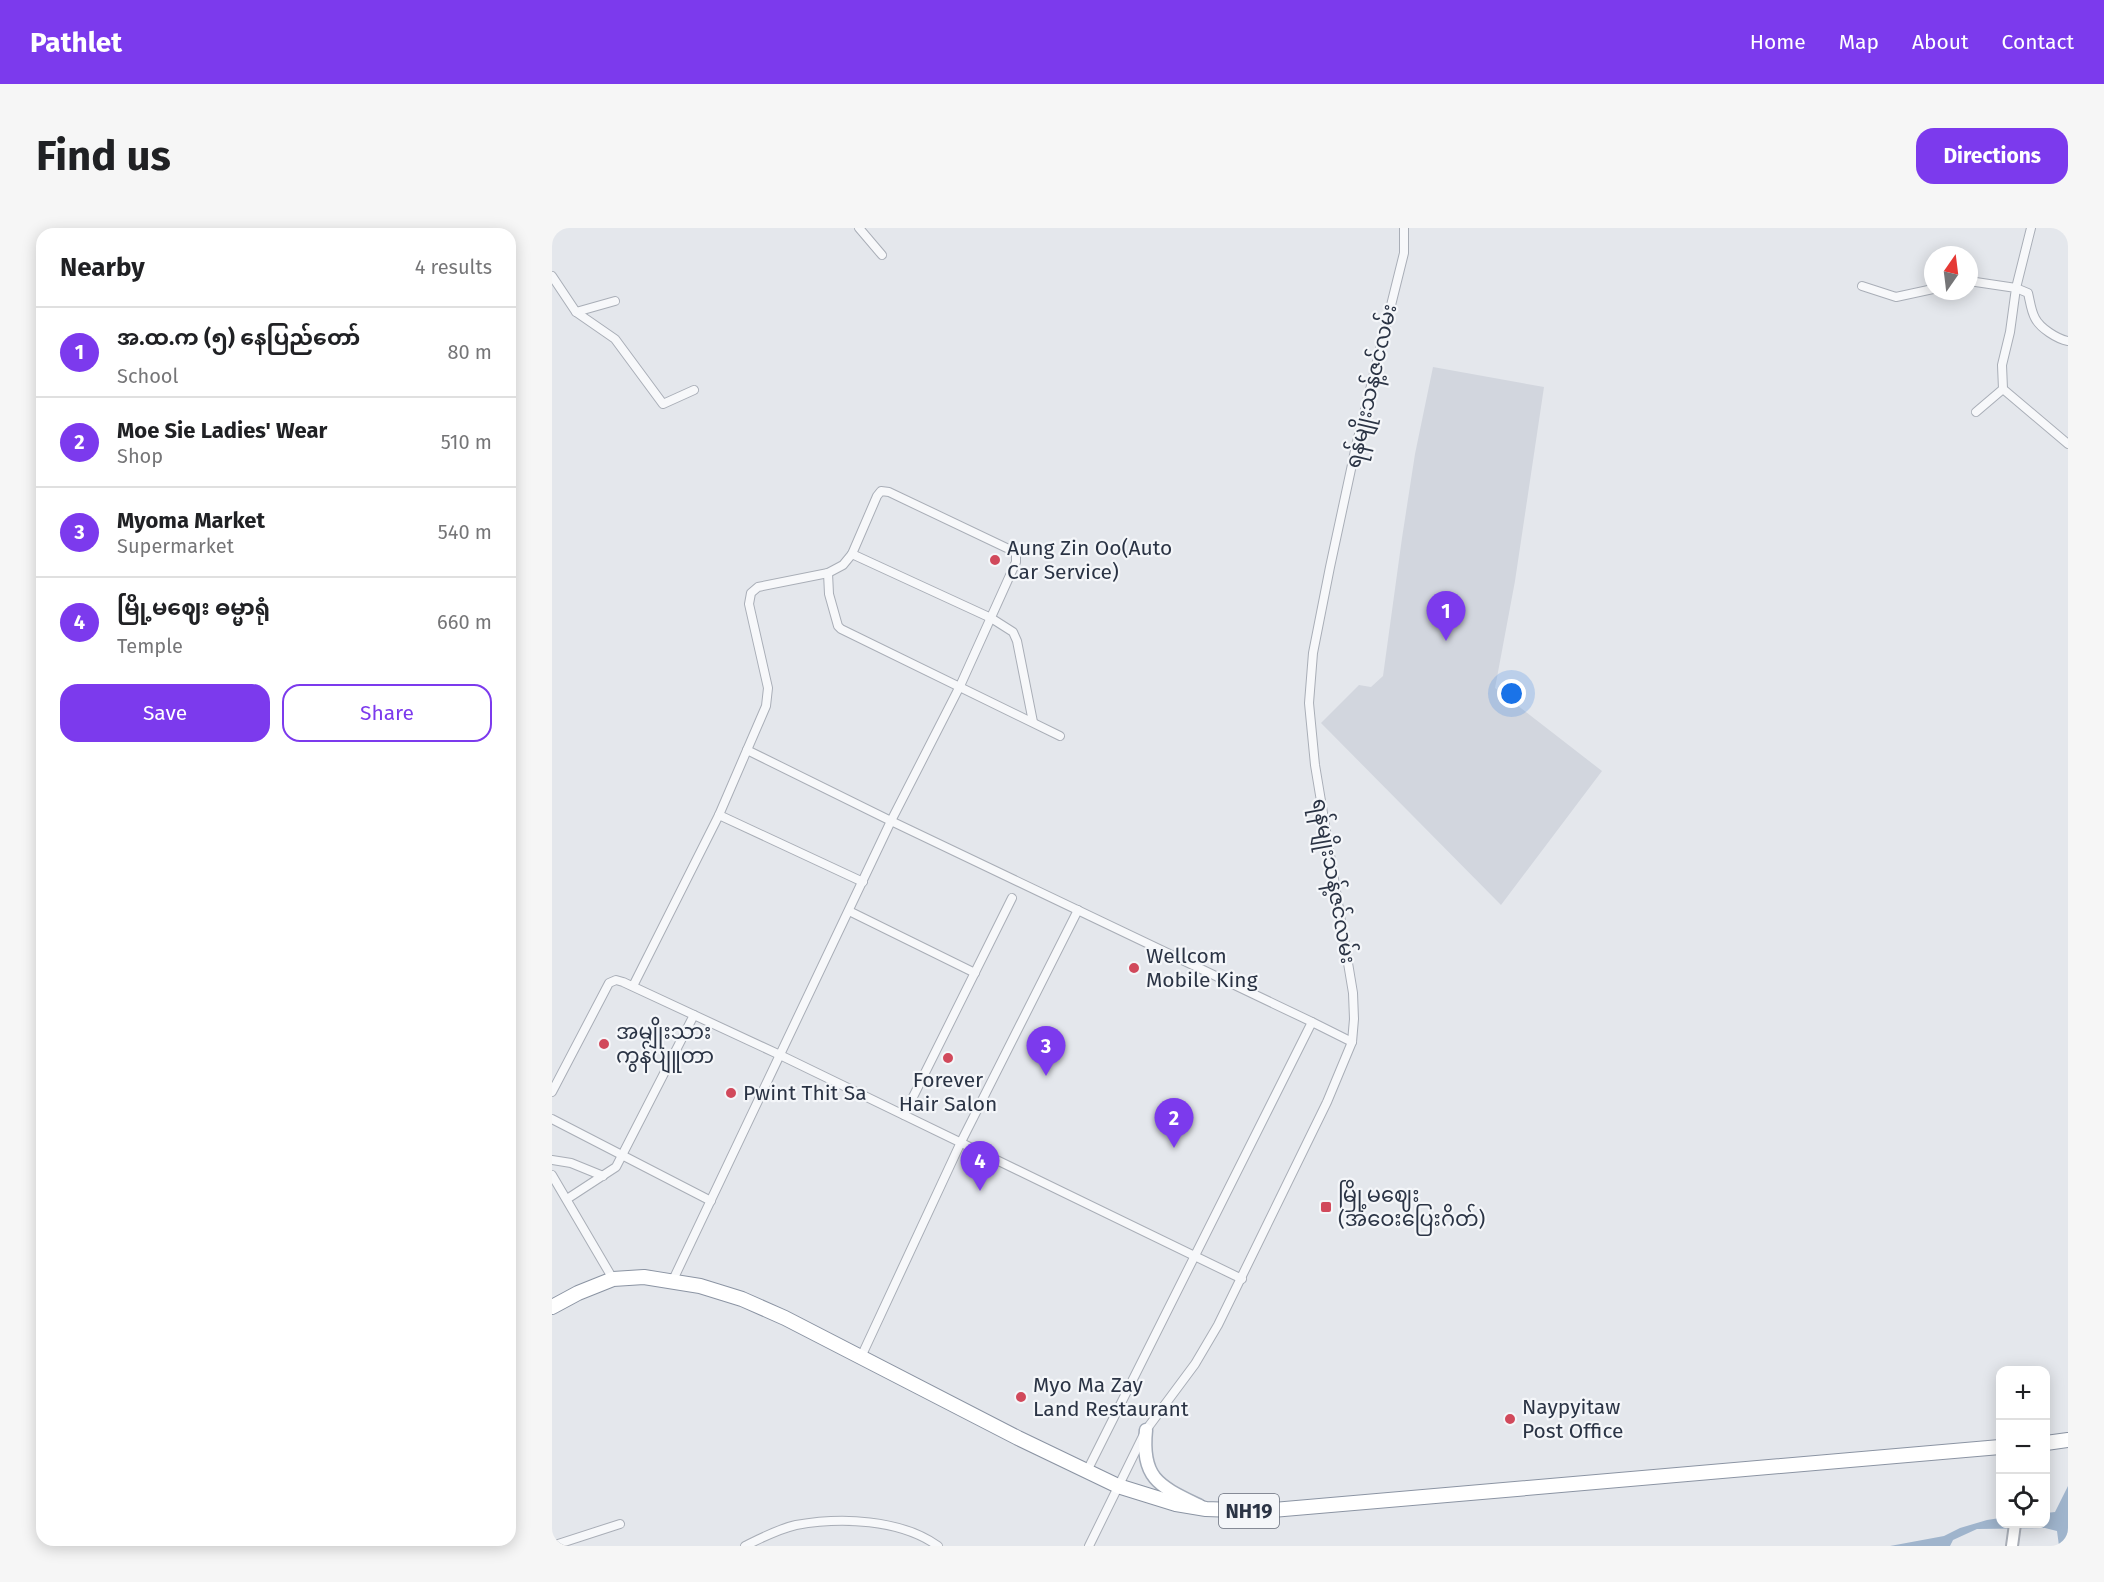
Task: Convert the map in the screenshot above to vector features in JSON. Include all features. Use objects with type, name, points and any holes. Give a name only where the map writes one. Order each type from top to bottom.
[{"type":"highway","name":"NH19","points":[[552,1307],[578,1293],[613,1279],[644,1277],[700,1286],[742,1299],[785,1318],[1118,1486],[1176,1504],[1206,1509],[1262,1511],[1996,1447]]},
{"type":"highway","points":[[2050,1442],[2068,1440]]},
{"type":"main road","points":[[1146,1430],[1144,1451],[1147,1465],[1155,1480],[1169,1491],[1206,1509]]},
{"type":"main road","points":[[2012,1546],[2014,1528]]},
{"type":"street","points":[[859,228],[882,255]]},
{"type":"street","name":"ရန်မျိုးသန့်ဇင်လမ်း","points":[[1089,1546],[1146,1430],[1195,1364],[1242,1279],[1327,1102],[1352,1042],[1353,993],[1315,765],[1309,703],[1313,652],[1328,577],[1356,446],[1404,253],[1404,228]]},
{"type":"street","points":[[2031,228],[2016,288],[2010,332],[2002,365],[2003,389],[2068,444]]},
{"type":"street","points":[[552,276],[576,312],[615,339],[663,404],[694,390]]},
{"type":"street","points":[[1978,282],[2016,288],[2028,293],[2035,319],[2049,332],[2068,341]]},
{"type":"street","points":[[1862,286],[1896,297],[1924,292]]},
{"type":"street","points":[[576,312],[615,301]]},
{"type":"street","points":[[1976,412],[2003,389]]},
{"type":"street","points":[[633,986],[719,815],[766,706],[768,688],[750,617],[751,593],[758,587],[828,573],[843,566],[852,554],[881,491],[889,492],[1013,550],[1016,562],[960,686],[891,821],[672,1282]]},
{"type":"street","points":[[852,554],[991,618],[1013,632],[1027,684],[1033,722]]},
{"type":"street","points":[[828,573],[829,594],[838,626],[841,629],[1060,736]]},
{"type":"street","points":[[747,750],[1352,1042]]},
{"type":"street","points":[[719,815],[862,882]]},
{"type":"street","points":[[904,1114],[1012,898]]},
{"type":"street","points":[[861,1357],[961,1143],[1078,910]]},
{"type":"street","points":[[849,911],[975,973]]},
{"type":"street","points":[[552,1092],[609,983],[616,980],[904,1114],[1242,1279]]},
{"type":"street","points":[[567,1199],[616,1167],[694,1016]]},
{"type":"street","points":[[1087,1472],[1312,1022]]},
{"type":"street","points":[[552,1119],[711,1201]]},
{"type":"street","points":[[552,1160],[571,1163],[603,1176]]},
{"type":"street","points":[[552,1175],[613,1279]]},
{"type":"street","points":[[745,1546],[765,1535],[795,1526],[823,1522],[864,1522],[904,1528],[938,1546]]},
{"type":"street","points":[[552,1546],[620,1524]]},
{"type":"shaded area","points":[[1433,367],[1544,387],[1515,581],[1495,688],[1602,771],[1501,905],[1321,723],[1359,685],[1371,687],[1383,676],[1415,454]]},
{"type":"water","points":[[2068,1486],[2068,1546],[2059,1546],[2057,1531],[2045,1528],[2050,1528],[2050,1513],[2055,1512]]},
{"type":"water","points":[[1996,1519],[1996,1528],[2045,1528],[1977,1529],[1953,1540],[1950,1546],[1890,1546],[1944,1536],[1960,1528]]},
{"type":"place","name":"Aung Zin Oo(Auto Car Service)","points":[[995,560]]},
{"type":"place","name":"အ.ထ.က (၅) နေပြည်တော်","points":[[1446,641]]},
{"type":"place","name":"Wellcom Mobile King","points":[[1134,968]]},
{"type":"place","name":"အမျိုးသား ကွန်ပျူတာ","points":[[604,1044]]},
{"type":"place","name":"Forever Hair Salon","points":[[948,1058]]},
{"type":"place","name":"Myoma Market","points":[[1046,1076]]},
{"type":"place","name":"Pwint Thit Sa","points":[[731,1093]]},
{"type":"place","name":"Moe Sie Ladies' Wear","points":[[1174,1148]]},
{"type":"place","name":"မြို့မဈေး ဓမ္မာရုံ","points":[[980,1191]]},
{"type":"place","name":"မြို့မဈေး (အဝေးပြေးဂိတ်)","points":[[1326,1207]]},
{"type":"place","name":"Myo Ma Zay Land Restaurant","points":[[1021,1397]]},
{"type":"place","name":"Naypyitaw Post Office","points":[[1510,1419]]}]
